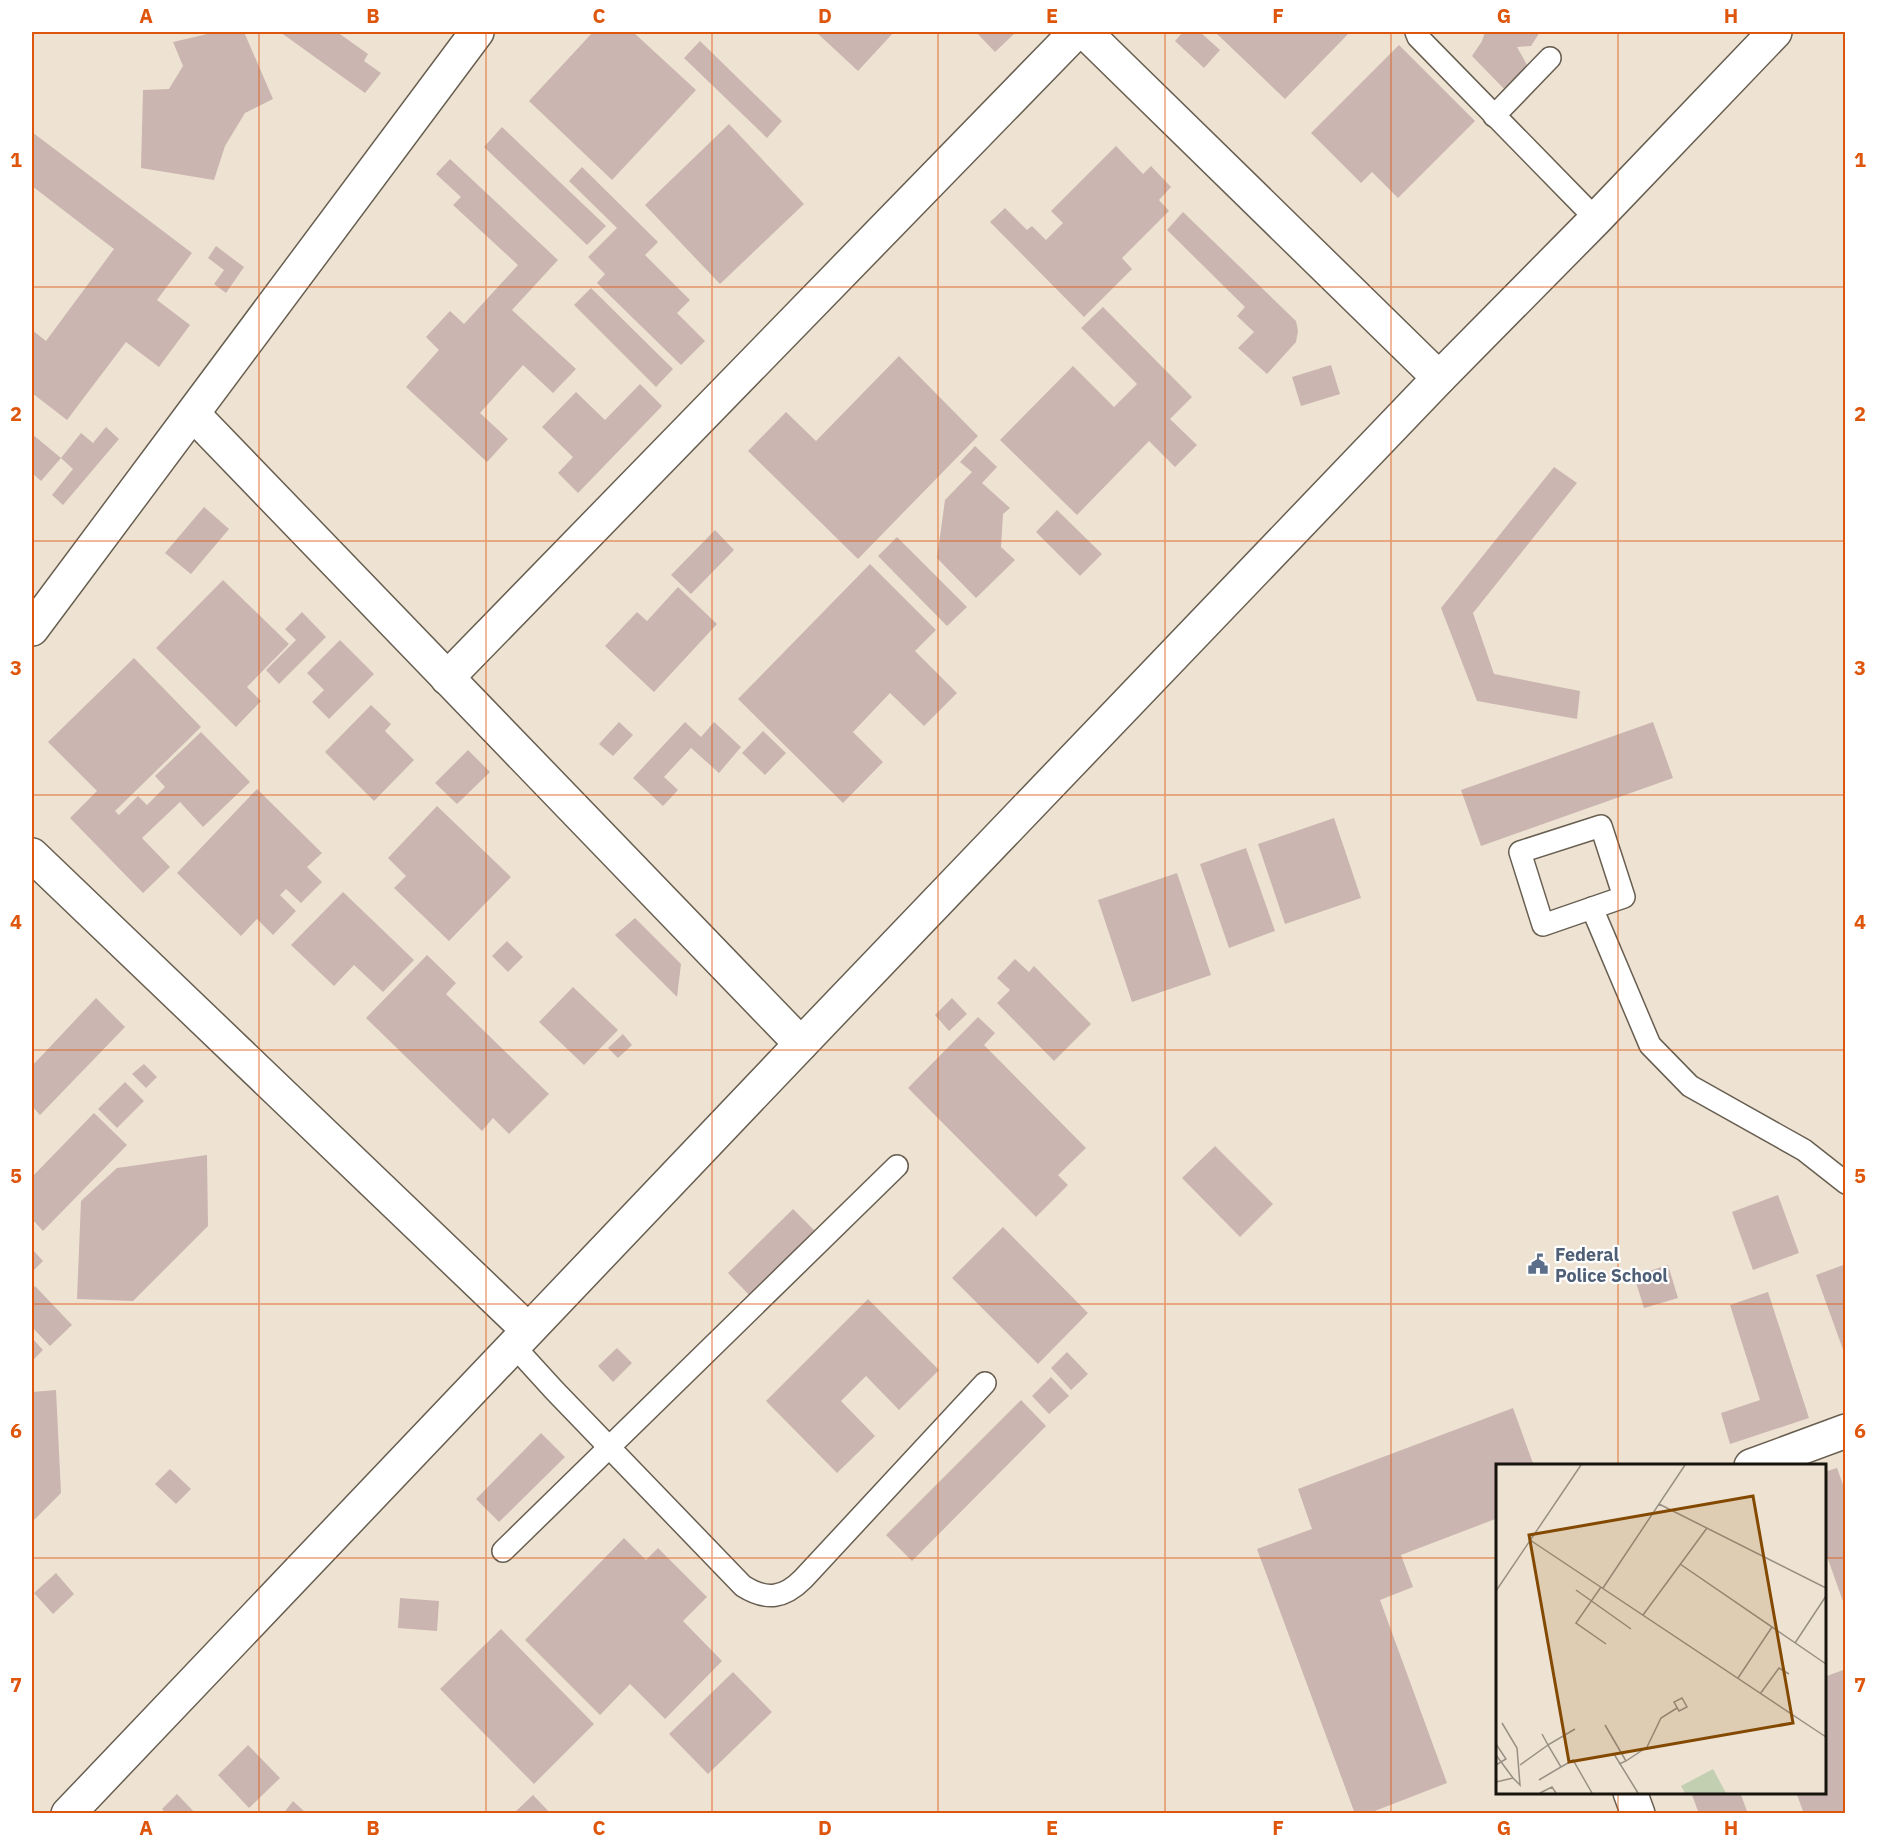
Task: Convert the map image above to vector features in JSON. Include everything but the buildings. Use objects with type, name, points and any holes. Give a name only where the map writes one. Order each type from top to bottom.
[{"type":"street","points":[[32,629],[477,32]]},
{"type":"street","points":[[447,678],[1076,32]]},
{"type":"street","points":[[1085,32],[1439,378]]},
{"type":"street","points":[[68,1814],[801,1044],[1439,378],[1596,219],[1775,32]]},
{"type":"street","points":[[193,414],[801,1044]]},
{"type":"street","points":[[32,855],[521,1338]]},
{"type":"street","points":[[1756,1464],[1845,1431]]},
{"type":"street","points":[[1631,1794],[1638,1814]]},
{"type":"lane","points":[[1416,32],[1418,37],[1494,116],[1596,219]]},
{"type":"lane","points":[[1494,116],[1551,58]]},
{"type":"lane","points":[[1601,826],[1624,897],[1592,908],[1543,925],[1520,852],[1601,826]]},
{"type":"lane","points":[[1592,908],[1650,1045],[1690,1086],[1804,1150],[1845,1183]]},
{"type":"lane","points":[[503,1551],[897,1167]]},
{"type":"lane","points":[[521,1338],[609,1448],[743,1586],[755,1593],[768,1596],[781,1594],[794,1588],[985,1383]]},
{"type":"place","name":"Federal Police School","points":[[1538,1264]]}]
